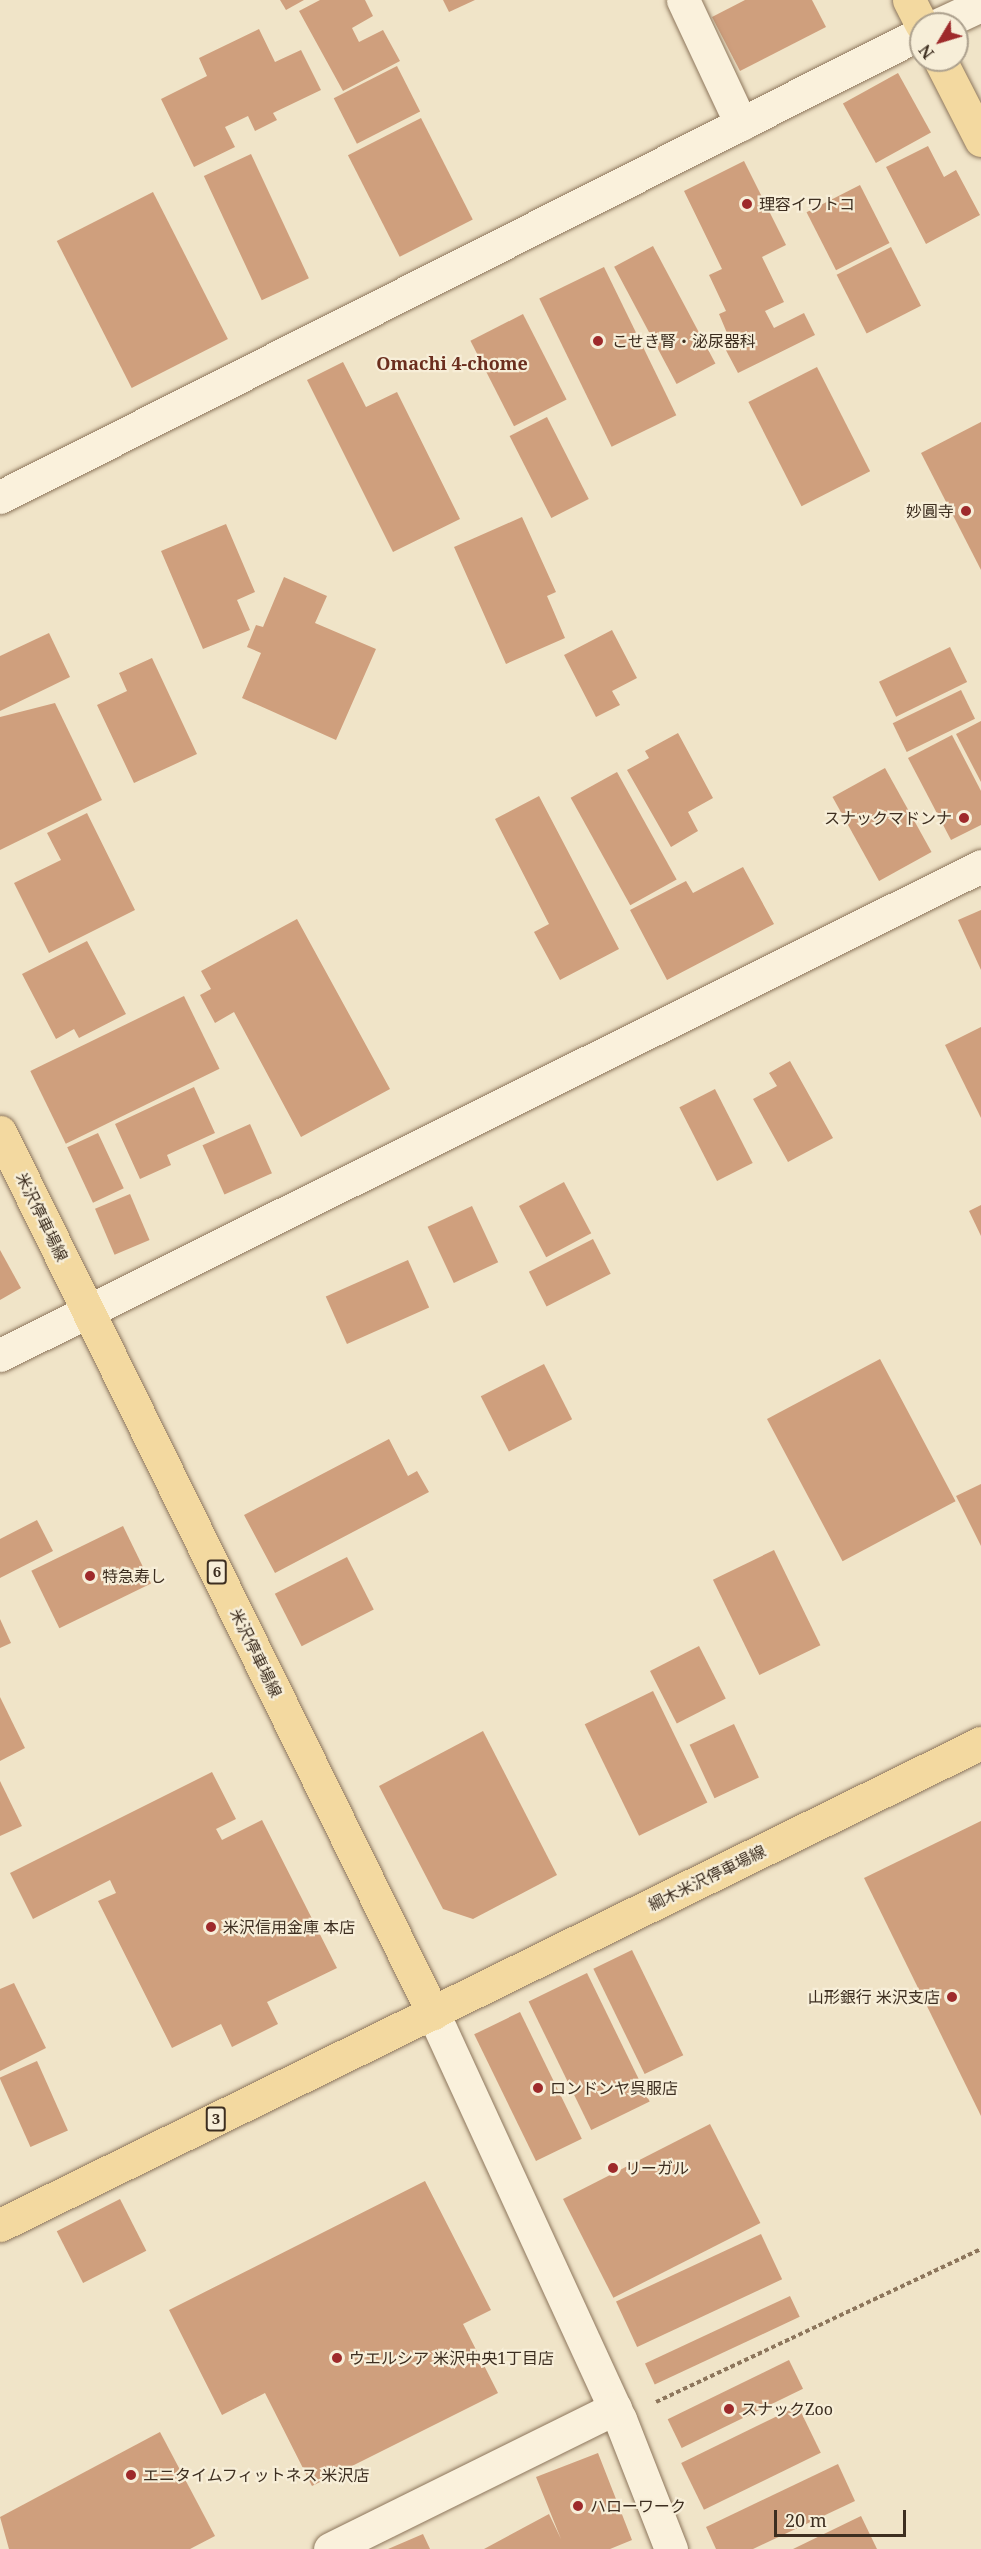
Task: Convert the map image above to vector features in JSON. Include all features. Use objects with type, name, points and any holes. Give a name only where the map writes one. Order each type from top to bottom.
[{"type":"main road","points":[[946,72],[981,140]]},
{"type":"main road","name":"米沢停車場線","points":[[0,1131],[433,2013]]},
{"type":"main road","name":"綱木米沢停車場線","points":[[433,2013],[981,1743]]},
{"type":"main road","name":"3","points":[[0,2225],[433,2013]]},
{"type":"street","points":[[682,0],[741,124]]},
{"type":"street","points":[[966,12],[981,5]]},
{"type":"street","points":[[0,497],[909,39]]},
{"type":"street","points":[[0,1355],[981,866]]},
{"type":"street","points":[[433,2013],[617,2413],[671,2549]]},
{"type":"street","points":[[330,2549],[617,2413]]},
{"type":"path","points":[[617,2413],[981,2249]]},
{"type":"building","points":[[280,0],[304,0],[286,10]]},
{"type":"building","points":[[320,0],[365,0],[373,16],[352,28],[359,42],[383,30],[400,61],[343,91],[299,11]]},
{"type":"building","points":[[443,0],[475,0],[449,12]]},
{"type":"building","points":[[745,0],[812,0],[826,27],[740,71],[712,17]]},
{"type":"building","points":[[259,29],[275,62],[301,50],[321,90],[273,113],[277,120],[255,131],[248,116],[225,127],[235,147],[194,167],[161,99],[207,76],[199,58]]},
{"type":"building","points":[[397,66],[420,111],[357,144],[334,98]]},
{"type":"building","points":[[898,73],[931,132],[876,163],[843,104]]},
{"type":"building","points":[[421,118],[473,220],[400,257],[348,155]]},
{"type":"building","points":[[928,146],[944,177],[956,170],[980,215],[926,244],[886,167]]},
{"type":"building","points":[[251,154],[309,278],[262,300],[204,176]]},
{"type":"building","points":[[744,161],[786,245],[762,257],[784,302],[765,311],[774,328],[804,313],[815,335],[738,373],[719,337],[727,333],[719,314],[726,311],[709,275],[722,269],[684,191]]},
{"type":"building","points":[[860,185],[890,243],[836,270],[807,212]]},
{"type":"building","points":[[153,192],[228,339],[132,388],[57,241]]},
{"type":"building","points":[[653,246],[715,363],[677,384],[614,267]]},
{"type":"building","points":[[891,247],[921,306],[867,333],[837,275]]},
{"type":"building","points":[[604,267],[676,415],[612,447],[539,299]]},
{"type":"building","points":[[523,314],[567,400],[514,426],[470,341]]},
{"type":"building","points":[[343,362],[366,407],[397,392],[460,519],[393,552],[307,380]]},
{"type":"building","points":[[817,367],[870,471],[802,506],[748,402]]},
{"type":"building","points":[[547,417],[589,499],[551,518],[510,436]]},
{"type":"building","name":"妙圓寺","points":[[981,422],[981,570],[921,453]]},
{"type":"building","points":[[522,517],[556,592],[547,596],[565,638],[506,664],[454,547]]},
{"type":"building","points":[[226,524],[255,592],[237,600],[250,630],[203,649],[161,551]]},
{"type":"building","points":[[284,577],[327,596],[315,623],[376,649],[336,740],[242,698],[261,653],[247,647],[256,625],[263,627]]},
{"type":"building","points":[[612,630],[637,678],[612,691],[620,705],[596,717],[564,655]]},
{"type":"building","points":[[49,633],[70,677],[0,711],[0,656]]},
{"type":"building","points":[[950,647],[967,682],[896,717],[879,682]]},
{"type":"building","points":[[152,658],[197,754],[134,783],[97,705],[127,691],[119,673]]},
{"type":"building","points":[[961,690],[975,719],[907,752],[893,723]]},
{"type":"building","points":[[55,703],[102,800],[0,850],[0,717]]},
{"type":"building","points":[[981,721],[981,782],[956,734]]},
{"type":"building","points":[[678,733],[713,798],[688,812],[698,831],[671,847],[627,770],[649,758],[645,751]]},
{"type":"building","points":[[952,735],[981,791],[981,825],[951,840],[908,758]]},
{"type":"building","points":[[885,768],[932,852],[879,881],[833,797]]},
{"type":"building","points":[[617,772],[677,880],[630,905],[571,798]]},
{"type":"building","points":[[539,796],[619,949],[560,980],[534,932],[549,924],[495,819]]},
{"type":"building","points":[[87,813],[135,910],[49,953],[14,883],[61,860],[47,833]]},
{"type":"building","points":[[743,867],[774,924],[667,980],[630,910],[686,881],[693,893]]},
{"type":"building","points":[[981,910],[981,970],[958,920]]},
{"type":"building","points":[[297,919],[390,1089],[301,1137],[234,1012],[215,1023],[200,995],[211,989],[201,971]]},
{"type":"building","points":[[87,941],[126,1014],[79,1038],[74,1029],[56,1039],[22,974]]},
{"type":"building","points":[[184,996],[220,1069],[66,1144],[30,1071]]},
{"type":"building","points":[[981,1027],[981,1118],[945,1045]]},
{"type":"building","points":[[790,1061],[833,1138],[788,1162],[753,1099],[777,1086],[769,1073]]},
{"type":"building","points":[[194,1087],[215,1133],[167,1155],[171,1165],[140,1179],[115,1124]]},
{"type":"building","points":[[715,1089],[753,1163],[717,1181],[679,1107]]},
{"type":"building","points":[[250,1124],[272,1173],[224,1194],[202,1145]]},
{"type":"building","points":[[98,1133],[124,1188],[93,1203],[67,1147]]},
{"type":"building","points":[[564,1182],[591,1233],[546,1257],[519,1206]]},
{"type":"building","points":[[130,1194],[150,1240],[115,1255],[95,1209]]},
{"type":"building","points":[[981,1205],[981,1236],[969,1211]]},
{"type":"building","points":[[472,1206],[498,1262],[454,1283],[428,1227]]},
{"type":"building","points":[[593,1239],[611,1274],[547,1306],[529,1272]]},
{"type":"building","points":[[0,1250],[21,1288],[0,1300]]},
{"type":"building","points":[[408,1260],[429,1308],[347,1344],[326,1297]]},
{"type":"building","points":[[880,1359],[956,1501],[843,1561],[767,1419]]},
{"type":"building","points":[[544,1364],[572,1419],[509,1451],[481,1396]]},
{"type":"building","points":[[389,1439],[408,1476],[417,1471],[429,1492],[275,1573],[244,1515]]},
{"type":"building","points":[[981,1484],[981,1546],[956,1496]]},
{"type":"building","points":[[37,1520],[53,1551],[0,1578],[0,1539]]},
{"type":"building","name":"特急寿し","points":[[123,1526],[151,1584],[59,1628],[31,1571]]},
{"type":"building","points":[[774,1550],[820,1645],[759,1675],[713,1580]]},
{"type":"building","points":[[347,1557],[374,1610],[302,1646],[275,1594]]},
{"type":"building","points":[[0,1619],[11,1643],[0,1648]]},
{"type":"building","points":[[699,1646],[726,1699],[677,1724],[650,1671]]},
{"type":"building","points":[[653,1691],[707,1802],[639,1836],[585,1724]]},
{"type":"building","points":[[0,1697],[25,1748],[0,1761]]},
{"type":"building","points":[[734,1724],[759,1777],[715,1798],[690,1745]]},
{"type":"building","points":[[483,1731],[557,1875],[473,1919],[443,1909],[379,1786]]},
{"type":"building","points":[[212,1772],[236,1819],[216,1829],[222,1840],[262,1820],[337,1968],[267,2002],[278,2024],[232,2047],[221,2024],[172,2048],[98,1901],[116,1893],[110,1880],[33,1919],[10,1873]]},
{"type":"building","points":[[0,1781],[22,1826],[0,1836]]},
{"type":"building","name":"山形銀行 米沢支店","points":[[981,1821],[981,2116],[864,1878]]},
{"type":"building","points":[[632,1950],[683,2055],[645,2074],[593,1969]]},
{"type":"building","points":[[587,1973],[650,2102],[591,2130],[529,2001]]},
{"type":"building","points":[[14,1983],[46,2048],[0,2071],[0,1989]]},
{"type":"building","points":[[520,2012],[582,2139],[536,2161],[474,2034]]},
{"type":"building","points":[[37,2061],[68,2130],[30,2147],[0,2077]]},
{"type":"building","points":[[710,2124],[760,2223],[613,2298],[563,2199]]},
{"type":"building","name":"ウエルシア 米沢中央1丁目店","points":[[425,2181],[491,2310],[463,2324],[498,2393],[312,2486],[265,2393],[222,2415],[169,2310]]},
{"type":"building","points":[[120,2199],[146,2251],[83,2283],[57,2231]]},
{"type":"building","points":[[761,2234],[782,2279],[637,2347],[616,2302]]},
{"type":"building","points":[[790,2296],[800,2317],[655,2384],[645,2364]]},
{"type":"building","points":[[789,2360],[803,2389],[682,2448],[668,2419]]},
{"type":"building","points":[[798,2406],[821,2453],[704,2510],[681,2463]]},
{"type":"building","name":"エニタイムフィットネス 米沢店","points":[[160,2432],[215,2536],[190,2549],[9,2549],[0,2517]]},
{"type":"building","points":[[598,2453],[632,2540],[610,2549],[484,2549],[549,2514],[561,2539],[536,2477]]},
{"type":"building","points":[[838,2464],[855,2501],[753,2549],[716,2549],[706,2527]]},
{"type":"building","points":[[861,2516],[877,2549],[793,2549]]},
{"type":"building","points":[[423,2534],[430,2549],[388,2549]]},
{"type":"place","name":"理容イワトコ","points":[[747,204]]},
{"type":"place","name":"こせき腎・泌尿器科","points":[[598,341]]},
{"type":"place","name":"妙圓寺","points":[[966,511]]},
{"type":"place","name":"スナックマドンナ","points":[[964,818]]},
{"type":"place","name":"特急寿し","points":[[90,1576]]},
{"type":"place","name":"米沢信用金庫 本店","points":[[211,1927]]},
{"type":"place","name":"山形銀行 米沢支店","points":[[952,1997]]},
{"type":"place","name":"ロンドンヤ呉服店","points":[[538,2088]]},
{"type":"place","name":"リーガル","points":[[613,2168]]},
{"type":"place","name":"ウエルシア 米沢中央1丁目店","points":[[337,2358]]},
{"type":"place","name":"スナックZoo","points":[[729,2409]]},
{"type":"place","name":"エニタイムフィットネス 米沢店","points":[[131,2475]]},
{"type":"place","name":"ハローワーク","points":[[578,2506]]},
{"type":"district","name":"Omachi 4-chome","points":[[452,363]]}]
